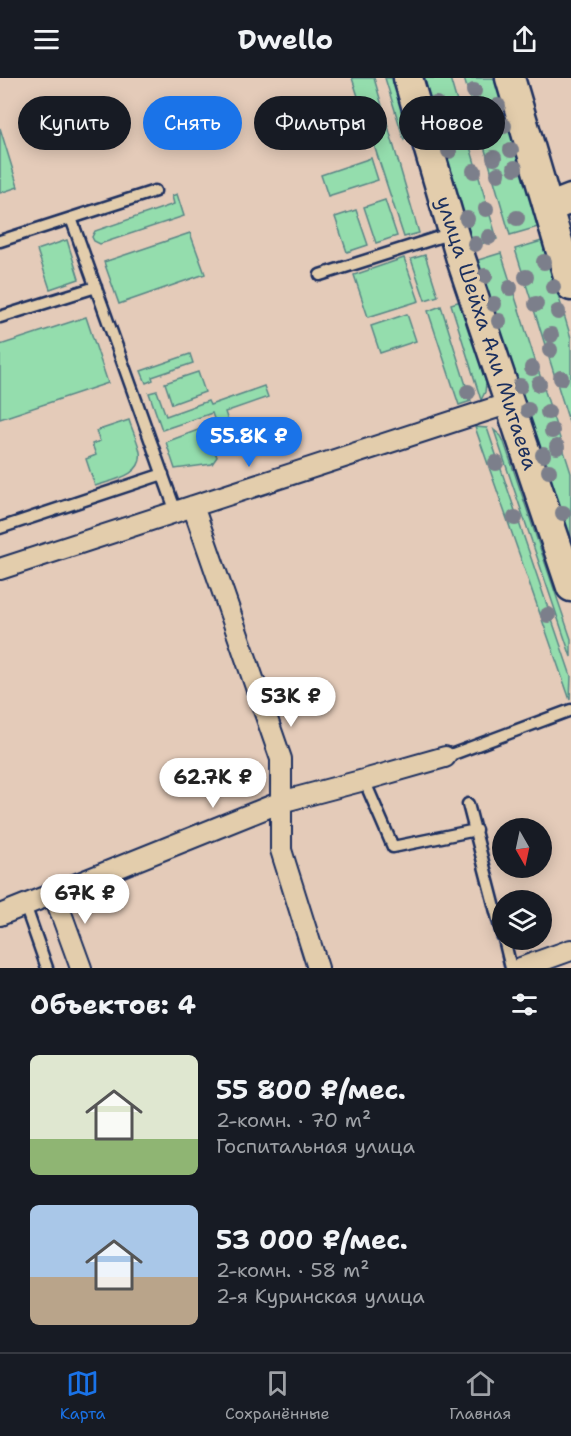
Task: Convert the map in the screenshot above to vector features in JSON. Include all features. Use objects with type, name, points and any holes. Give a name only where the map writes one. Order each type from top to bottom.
[{"type":"main road","name":"улица Шейха Али Митаева","points":[[408,78],[453,232],[571,587]]},
{"type":"main road","points":[[510,78],[560,203],[571,286]]},
{"type":"street","points":[[0,569],[510,403]]},
{"type":"street","points":[[185,509],[282,759],[281,850],[318,968]]},
{"type":"street","points":[[0,915],[281,802],[445,757]]},
{"type":"street","points":[[54,894],[81,968]]},
{"type":"street","points":[[521,968],[571,950]]},
{"type":"lane","points":[[0,241],[155,191]]},
{"type":"lane","points":[[71,218],[163,474],[185,509]]},
{"type":"lane","points":[[320,275],[453,232]]},
{"type":"lane","points":[[0,317],[96,287]]},
{"type":"lane","points":[[0,528],[163,474]]},
{"type":"lane","points":[[445,757],[571,710]]},
{"type":"lane","points":[[364,780],[393,847],[476,830]]},
{"type":"lane","points":[[468,804],[492,893]]},
{"type":"lane","points":[[25,905],[47,968]]},
{"type":"lane","points":[[506,950],[511,968]]},
{"type":"green space","points":[[352,78],[374,78],[379,96],[358,96]]},
{"type":"green space","points":[[385,78],[395,78],[400,96],[399,124]]},
{"type":"green space","points":[[422,78],[450,78],[455,96],[427,96]]},
{"type":"green space","points":[[464,78],[495,78],[500,96],[469,96]]},
{"type":"green space","points":[[505,113],[538,227],[510,235],[485,150],[505,150]]},
{"type":"green space","points":[[387,123],[419,233],[404,237],[376,150],[387,150]]},
{"type":"green space","points":[[0,128],[18,187],[0,193]]},
{"type":"green space","points":[[443,150],[471,150],[497,239],[471,247]]},
{"type":"green space","points":[[371,158],[378,180],[328,196],[321,175]]},
{"type":"green space","points":[[177,194],[184,216],[100,244],[94,241],[92,237],[95,231],[174,204],[172,196]]},
{"type":"green space","points":[[385,200],[397,236],[376,243],[364,207]]},
{"type":"green space","points":[[356,210],[368,245],[347,252],[335,217]]},
{"type":"green space","points":[[190,233],[205,274],[119,304],[104,262]]},
{"type":"green space","points":[[67,240],[79,279],[50,289],[37,250]]},
{"type":"green space","points":[[542,241],[571,338],[571,428],[515,249]]},
{"type":"green space","points":[[501,253],[571,473],[571,549],[475,261]]},
{"type":"green space","points":[[425,255],[438,296],[425,300],[411,259]]},
{"type":"green space","points":[[404,258],[419,301],[368,317],[354,275]]},
{"type":"green space","points":[[461,301],[486,383],[481,400],[451,304]]},
{"type":"green space","points":[[441,306],[471,401],[459,405],[428,311]]},
{"type":"green space","points":[[407,314],[416,341],[380,353],[371,326]]},
{"type":"green space","points":[[86,317],[108,383],[0,419],[0,345]]},
{"type":"green space","points":[[190,354],[193,363],[152,377],[153,380],[146,383],[141,371]]},
{"type":"green space","points":[[198,372],[205,392],[172,404],[165,383]]},
{"type":"green space","points":[[264,386],[268,397],[225,412],[237,448],[226,452],[212,413],[162,430],[149,393],[157,391],[166,416],[208,401],[210,405]]},
{"type":"green space","points":[[129,420],[140,452],[137,467],[125,476],[95,486],[86,459],[96,455],[92,444],[100,441],[96,431]]},
{"type":"green space","points":[[206,427],[217,457],[212,464],[175,469],[166,442]]},
{"type":"green space","points":[[475,427],[487,428],[571,676],[570,700]]},
{"type":"green space","points":[[494,430],[504,442],[571,639],[571,657]]}]
